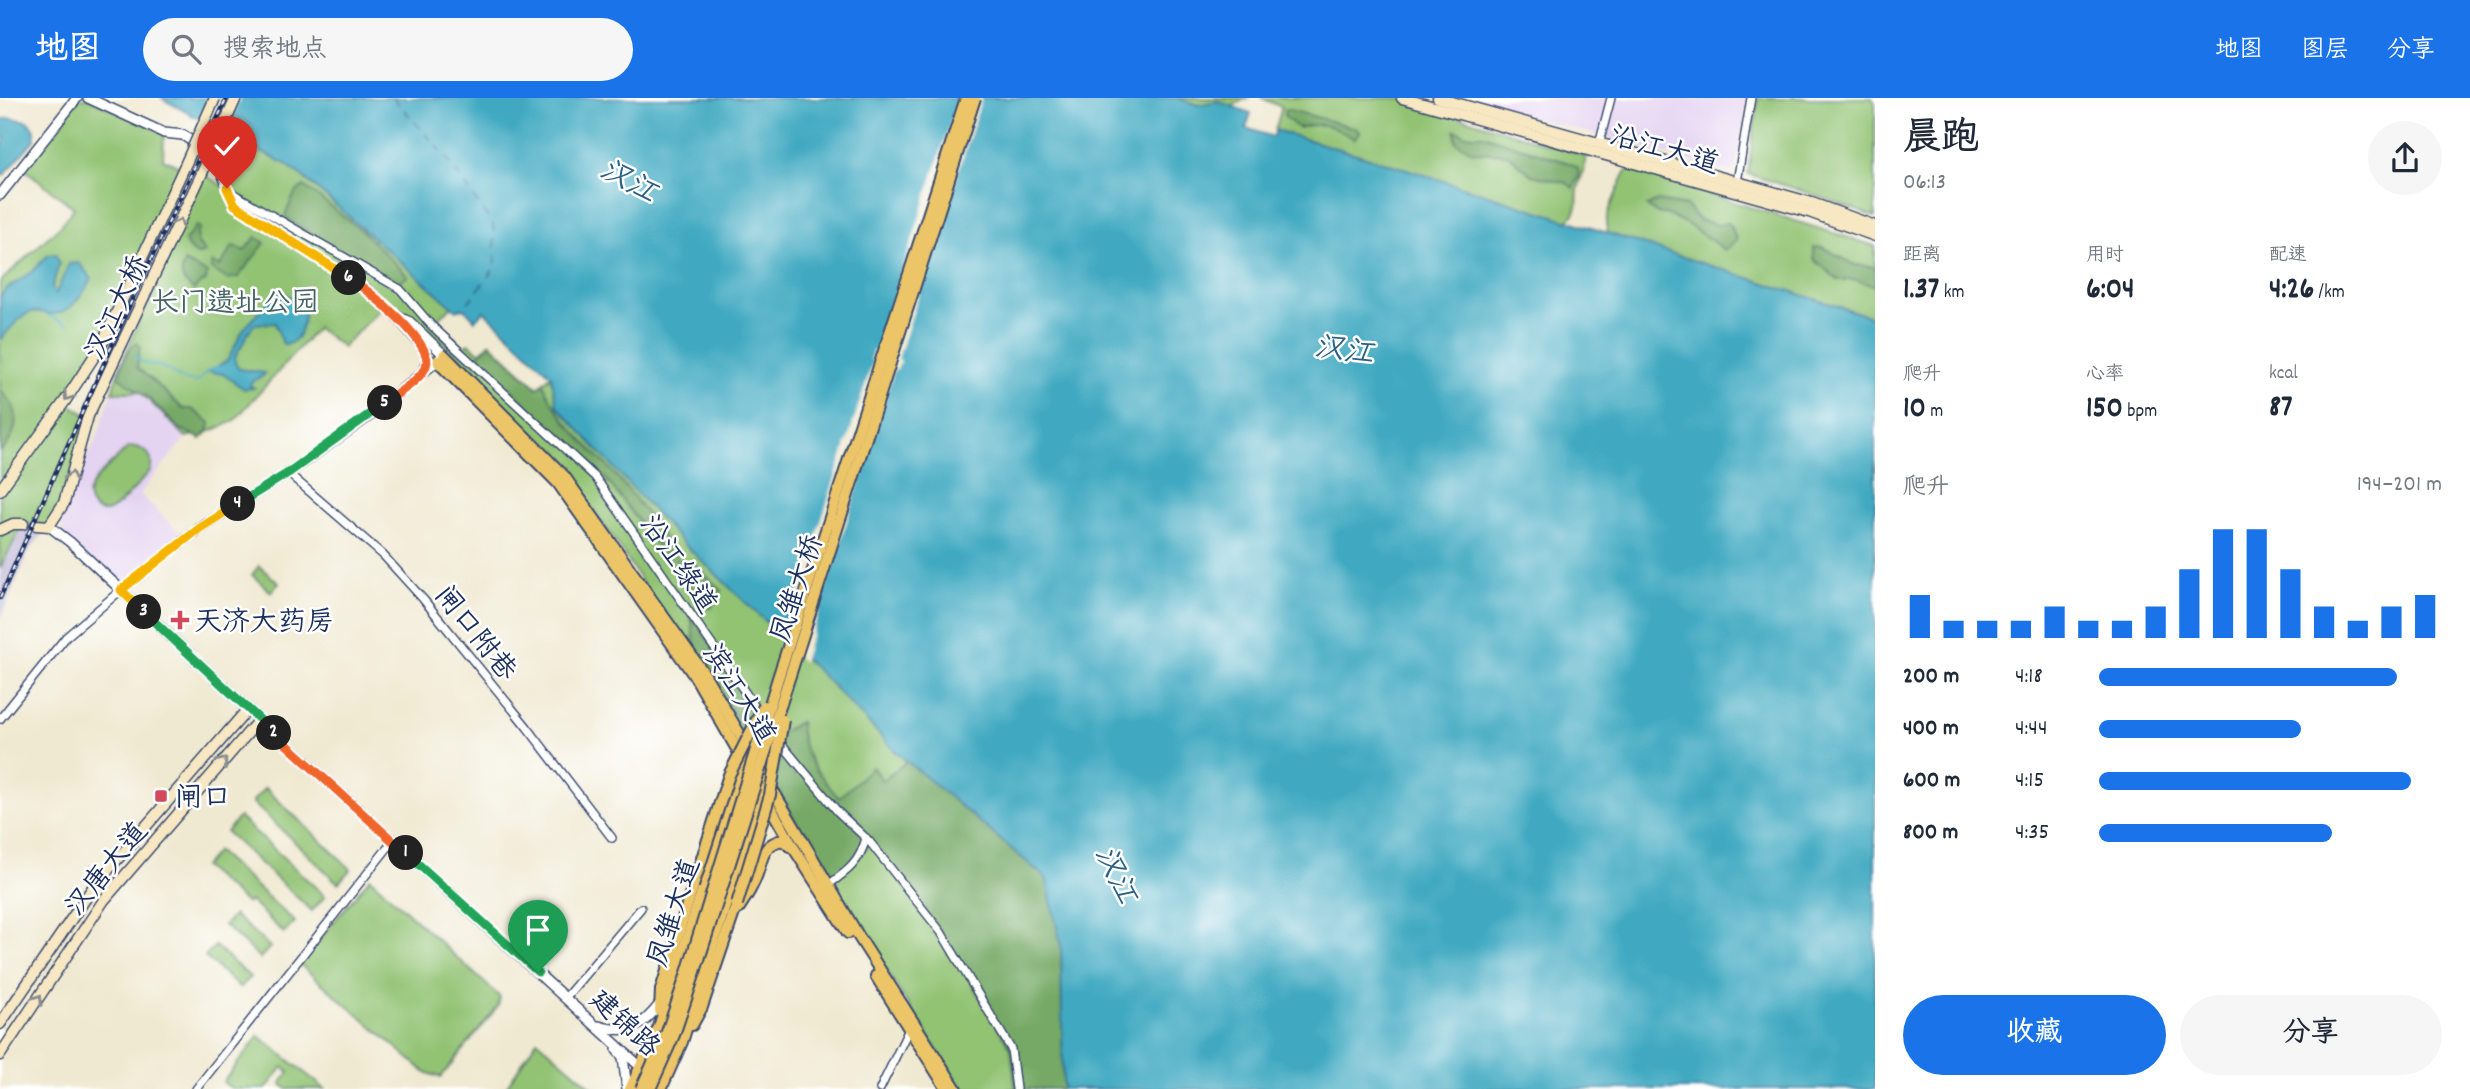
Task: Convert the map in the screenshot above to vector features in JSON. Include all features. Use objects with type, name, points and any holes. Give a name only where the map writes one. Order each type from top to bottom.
[{"type":"main road","name":"汉江大桥","points":[[0,490],[65,401],[101,346],[215,98]]},
{"type":"main road","name":"汉江大桥","points":[[49,526],[64,503],[88,416],[236,98]]},
{"type":"main road","name":"凤雏大桥","points":[[650,1089],[674,1035],[966,98]]},
{"type":"main road","name":"凤雏大桥","points":[[642,1089],[667,1032],[975,98]]},
{"type":"main road","name":"沿江大道","points":[[1402,98],[1809,212],[1875,236]]},
{"type":"main road","name":"沿江大道","points":[[1438,98],[1812,203],[1875,226]]},
{"type":"main road","name":"滨江大道","points":[[440,358],[558,483],[696,678],[795,850],[947,1089]]},
{"type":"main road","name":"滨江大道","points":[[440,358],[564,476],[705,675],[828,885],[956,1089]]},
{"type":"main road","points":[[0,530],[13,524],[23,524]]},
{"type":"main road","points":[[36,525],[49,526]]},
{"type":"main road","points":[[659,1027],[661,990],[729,775],[784,680]]},
{"type":"main road","points":[[682,1042],[702,1007],[732,921],[770,795],[784,680]]},
{"type":"main road","name":"汉唐大道","points":[[0,1024],[94,887],[248,709]]},
{"type":"main road","points":[[719,716],[734,762],[730,804]]},
{"type":"main road","name":"汉唐大道","points":[[0,1055],[104,900],[259,720]]},
{"type":"main road","name":"凤雏大道","points":[[626,1087],[641,1066],[659,1027],[748,746]]},
{"type":"main road","name":"凤雏大道","points":[[663,1088],[682,1042],[766,778]]},
{"type":"main road","points":[[732,921],[755,879],[763,852],[772,842],[782,840],[795,850]]},
{"type":"street","points":[[0,195],[77,98]]},
{"type":"street","points":[[88,98],[164,133],[183,135],[216,158],[235,205],[365,289],[396,316],[422,346],[428,358],[422,374]]},
{"type":"street","points":[[1599,144],[1612,98]]},
{"type":"street","points":[[1737,182],[1751,98]]},
{"type":"street","name":"沿江绿道","points":[[228,191],[400,289],[431,325],[595,477],[784,747],[838,812],[866,838],[941,932],[1011,1049],[1016,1089]]},
{"type":"street","points":[[0,719],[66,637],[121,590],[200,528],[288,473],[374,412],[440,358],[410,322],[396,316]]},
{"type":"street","points":[[422,334],[431,325]]},
{"type":"street","name":"闸口附巷","points":[[288,473],[383,555],[423,598],[527,727],[611,838]]},
{"type":"street","points":[[64,503],[61,523],[64,536]]},
{"type":"street","name":"建锦路","points":[[49,526],[64,536],[259,720],[663,1088]]},
{"type":"street","points":[[828,885],[850,868],[862,854],[866,838]]},
{"type":"street","points":[[196,1089],[393,841]]},
{"type":"street","points":[[566,997],[641,908]]},
{"type":"street","points":[[596,1025],[622,1030],[638,1027],[647,1021],[660,1004]]},
{"type":"street","points":[[596,1025],[623,1057],[626,1087]]},
{"type":"street","points":[[880,1089],[909,1028]]},
{"type":"shaded area","points":[[1478,98],[1748,98],[1735,170],[1730,172],[1482,103]]},
{"type":"shaded area","points":[[112,392],[140,392],[186,437],[140,494],[186,539],[121,590],[64,536],[61,523],[64,503],[97,438]]},
{"type":"shaded area","points":[[23,524],[49,526],[30,550],[0,619],[0,568]]},
{"type":"green space","points":[[77,98],[88,98],[164,133],[163,159],[183,168],[101,346],[65,401],[88,416],[64,503],[49,526],[23,524],[0,568],[0,282],[60,226],[74,208],[22,167]]},
{"type":"green space","points":[[1176,98],[1247,98],[1231,107],[1217,101],[1198,105]]},
{"type":"green space","points":[[1261,98],[1399,98],[1586,156],[1577,207],[1567,222],[1400,167],[1275,130],[1282,107]]},
{"type":"green space","points":[[1758,98],[1872,98],[1875,103],[1875,217],[1748,174]]},
{"type":"green space","points":[[1286,109],[1356,128],[1360,132],[1354,139],[1328,126],[1298,128],[1284,116]]},
{"type":"green space","points":[[1455,130],[1466,135],[1483,135],[1572,164],[1578,168],[1579,176],[1573,188],[1567,183],[1532,175],[1507,154],[1474,152],[1456,142]]},
{"type":"green space","name":"长门遗址公园","points":[[226,134],[284,163],[301,175],[452,306],[437,320],[464,347],[469,343],[480,353],[490,343],[538,388],[551,375],[557,406],[907,761],[883,781],[871,768],[941,932],[1011,1049],[1016,1089],[962,1089],[862,932],[834,880],[811,853],[624,554],[561,464],[468,365],[428,329],[423,334],[384,305],[343,347],[317,328],[234,421],[211,431],[186,437],[140,392],[112,392],[118,371],[202,173],[226,188],[216,158]]},
{"type":"green space","points":[[1628,169],[1875,246],[1875,318],[1609,235],[1607,219]]},
{"type":"green space","points":[[304,186],[361,230],[408,276],[396,284],[290,221],[285,215],[295,193]]},
{"type":"green space","points":[[1657,201],[1686,206],[1699,220],[1717,225],[1729,223],[1737,240],[1725,250],[1685,223],[1656,213],[1647,206]]},
{"type":"green space","points":[[196,226],[200,228],[197,233],[198,244],[205,252],[197,255],[188,248],[185,241]]},
{"type":"green space","points":[[256,237],[265,243],[238,277],[227,279],[211,269],[211,263],[220,266],[233,246],[244,251]]},
{"type":"green space","points":[[1822,247],[1855,265],[1875,267],[1875,286],[1856,280],[1838,280],[1814,259],[1814,248]]},
{"type":"green space","points":[[184,262],[207,273],[206,281],[194,290],[183,279]]},
{"type":"green space","points":[[136,343],[140,346],[137,368],[183,409],[192,409],[210,423],[208,432],[201,439],[179,428],[148,398],[119,377],[125,358]]},
{"type":"green space","points":[[490,343],[537,388],[543,383],[566,422],[635,498],[682,565],[694,564],[722,591],[711,608],[699,605],[606,479],[493,373],[477,362],[480,353]]},
{"type":"green space","points":[[0,389],[16,414],[11,438],[1,452]]},
{"type":"green space","points":[[136,447],[149,456],[150,471],[116,507],[105,512],[97,510],[91,505],[89,497],[92,484],[128,448]]},
{"type":"green space","points":[[259,566],[279,583],[271,592],[252,575]]},
{"type":"green space","points":[[691,616],[776,735],[800,722],[807,754],[839,798],[872,767],[883,781],[907,761],[1046,878],[1061,945],[1063,1089],[1016,1089],[1011,1048],[941,932],[869,842],[862,854],[834,880],[818,860],[695,646]]},
{"type":"green space","points":[[265,788],[351,869],[338,883],[252,802]]},
{"type":"green space","points":[[239,817],[325,896],[312,911],[226,832]]},
{"type":"green space","points":[[217,851],[295,922],[284,933],[250,901],[247,904],[203,867]]},
{"type":"green space","points":[[370,878],[500,997],[498,1006],[441,1077],[426,1073],[299,964]]},
{"type":"green space","points":[[234,915],[270,947],[260,958],[224,925]]},
{"type":"green space","points":[[215,946],[250,977],[240,988],[205,957]]},
{"type":"green space","points":[[259,1036],[325,1089],[287,1089],[281,1084],[289,1072],[283,1067],[266,1089],[232,1089],[223,1082]]},
{"type":"green space","points":[[537,1040],[594,1089],[505,1089]]},
{"type":"water","name":"汉江","points":[[161,98],[1176,98],[1198,105],[1217,101],[1251,113],[1246,128],[1273,137],[1275,130],[1400,167],[1875,318],[1875,1089],[1063,1089],[1061,945],[1046,878],[895,751],[824,677],[682,542],[557,406],[551,375],[484,311],[475,320],[464,308],[456,310],[301,175],[284,163]]},
{"type":"water","points":[[10,118],[27,121],[35,130],[35,139],[4,175],[0,173],[0,151],[5,138],[0,136],[0,120]]},
{"type":"water","points":[[56,254],[59,264],[52,288],[56,293],[69,264],[79,263],[92,279],[80,297],[65,311],[29,313],[17,321],[0,340],[0,298],[5,290],[32,272],[48,255]]},
{"type":"water","points":[[282,292],[305,307],[302,325],[298,337],[289,344],[283,344],[275,323],[255,324],[251,329],[235,362],[239,369],[265,373],[251,382],[250,386],[255,388],[244,389],[223,374],[207,372],[227,361],[243,330],[275,294]]},
{"type":"pier","points":[[209,98],[240,98],[223,136],[198,122]]},
{"type":"pier","points":[[958,98],[982,98],[803,662],[782,642],[873,361],[870,359],[873,349],[877,350]]},
{"type":"waterway","points":[[48,315],[69,325]]},
{"type":"waterway","points":[[135,356],[142,362],[162,367],[183,379],[197,382],[218,366]]},
{"type":"ferry route","points":[[393,98],[443,153],[493,225],[496,266],[464,308]]},
{"type":"railway","points":[[0,598],[132,300],[227,98]]},
{"type":"place","name":"天济大药房","points":[[180,620]]},
{"type":"place","name":"闸口","points":[[161,796]]},
{"type":"route","points":[[227,188],[235,205],[365,289],[396,316],[422,346],[428,358],[427,365],[422,374],[374,412],[288,473],[200,528],[121,590],[538,972]]}]
